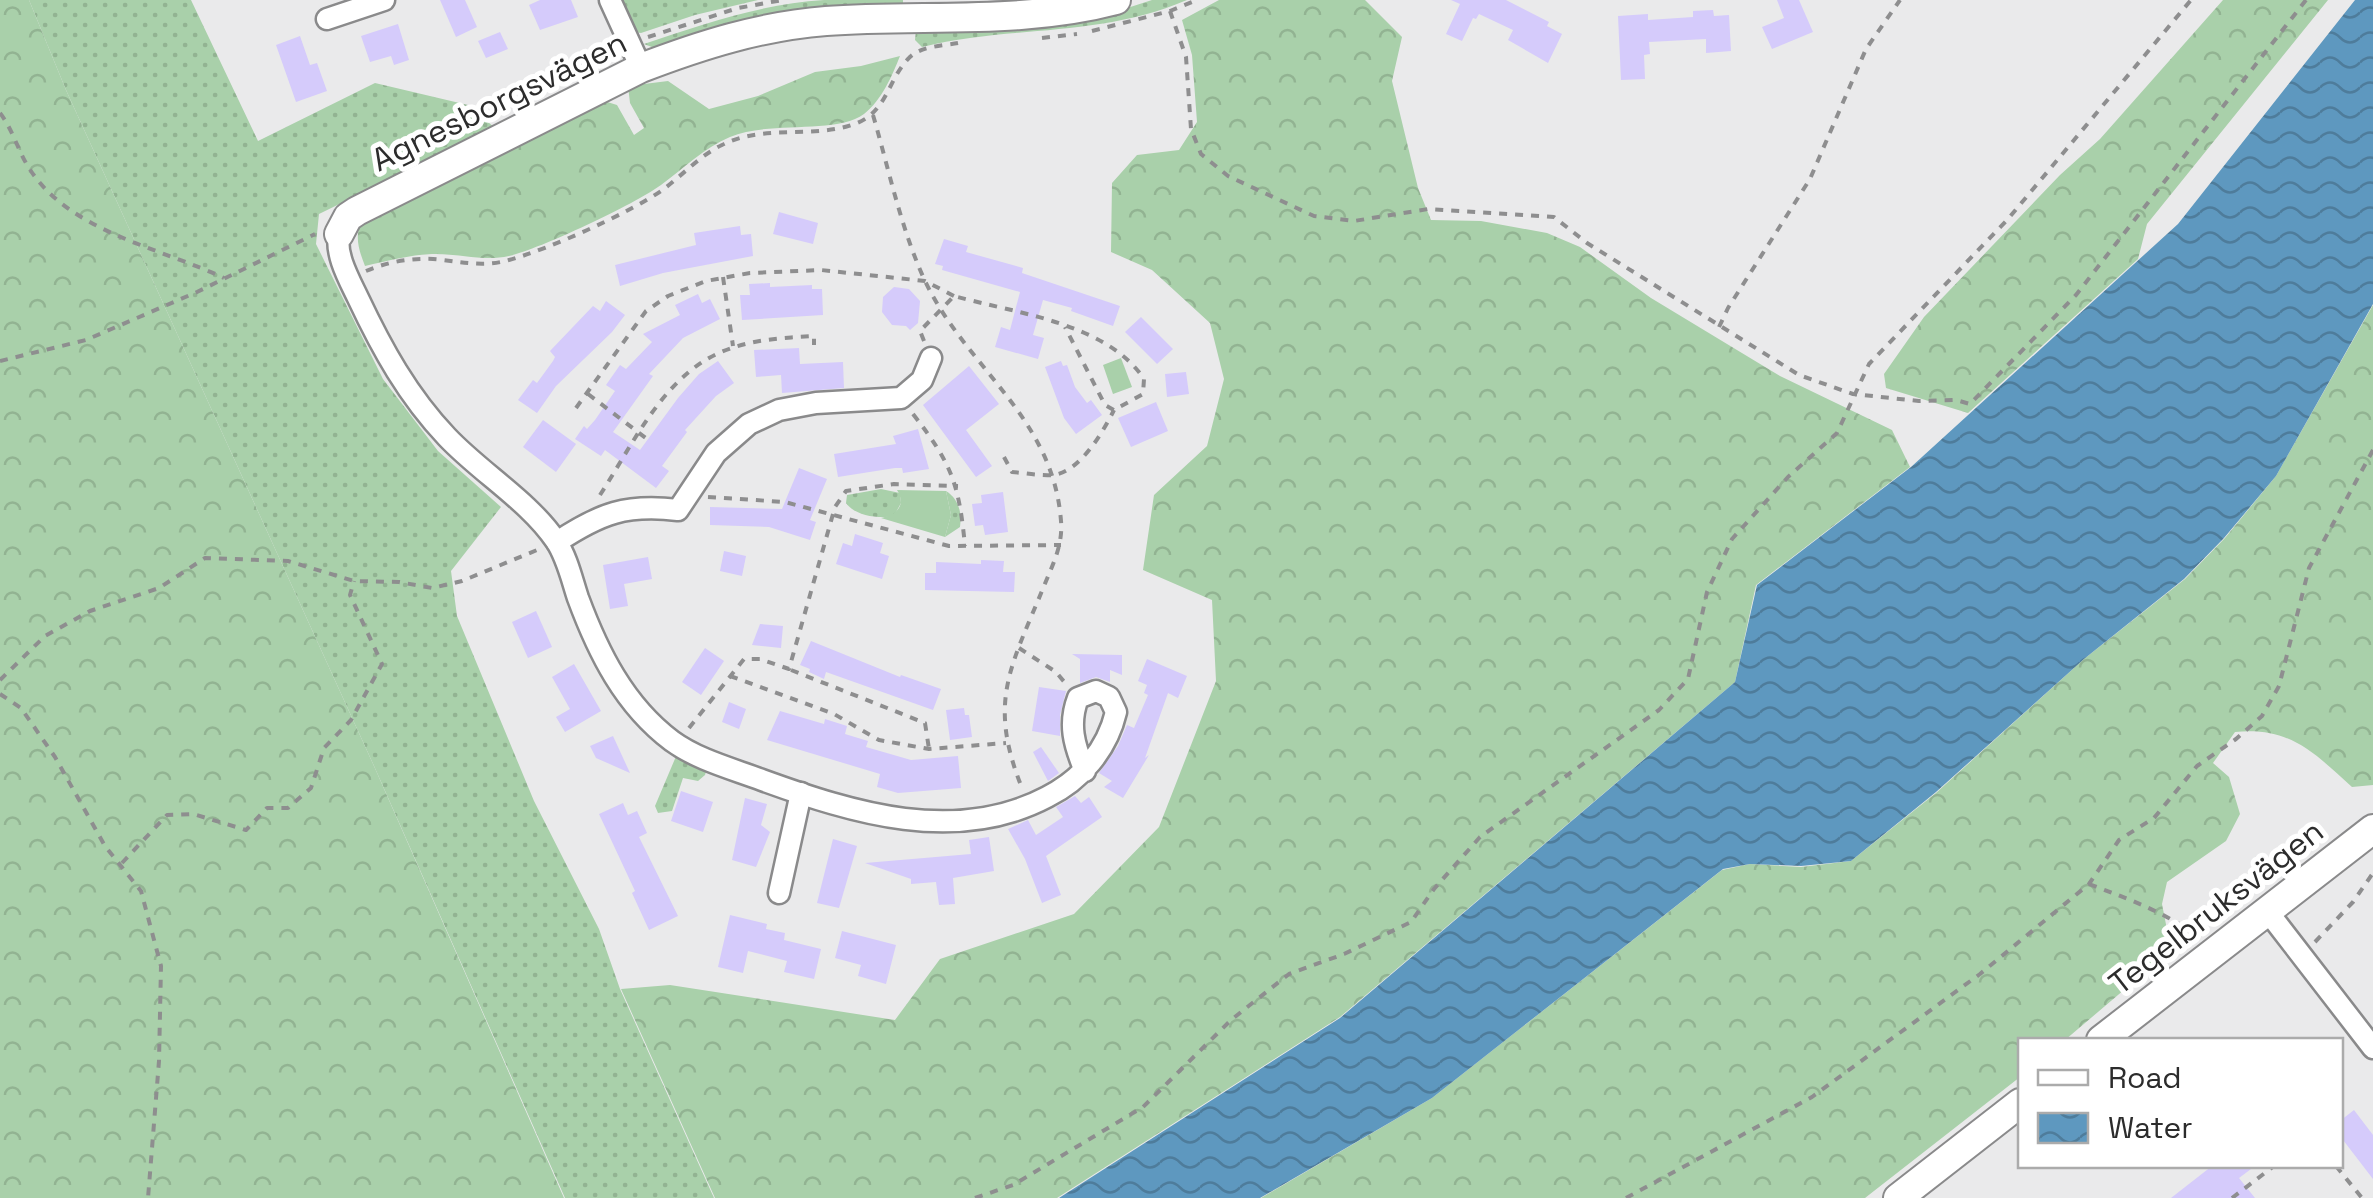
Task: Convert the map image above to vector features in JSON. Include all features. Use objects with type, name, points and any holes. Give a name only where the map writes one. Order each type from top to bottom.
[{"type":"street","points":[[327,19],[384,0]]},
{"type":"street","points":[[610,0],[640,68]]},
{"type":"street","name":"Agnesborgsvägen","points":[[339,234],[357,211],[640,68],[703,46],[785,26],[828,21],[1044,14],[1116,0]]},
{"type":"street","points":[[339,234],[339,252],[349,278],[397,375],[448,438],[557,542],[609,668],[642,712],[676,744],[801,793],[932,824],[996,818],[1030,806],[1069,785],[1085,770],[1106,739],[1116,712],[1102,692],[1088,692],[1078,698],[1073,715],[1073,740],[1085,770]]},
{"type":"street","points":[[557,542],[595,520],[628,508],[678,510],[722,447],[763,416],[816,403],[901,398],[922,380],[932,358]]},
{"type":"street","points":[[779,893],[801,793]]},
{"type":"street","name":"Tegelbruksvägen","points":[[2105,1038],[2373,829]]},
{"type":"street","points":[[2268,912],[2373,1048]]},
{"type":"street","points":[[1898,1198],[2018,1105]]},
{"type":"path","points":[[1036,39],[1112,28],[1197,0]]},
{"type":"path","points":[[1720,327],[1728,308],[1810,180],[1866,49],[1900,0]]},
{"type":"path","points":[[975,1198],[1013,1185],[1143,1106],[1231,1020],[1289,974],[1344,954],[1411,922],[1480,836],[1659,710],[1688,679],[1708,592],[1732,540],[1788,477],[1837,433],[1869,364],[2008,219],[2190,0]]},
{"type":"path","points":[[1170,11],[1186,57],[1191,129],[1201,154],[1228,176],[1314,216],[1354,221],[1428,209],[1554,217],[1586,242],[1790,370],[1853,394],[1970,404],[2076,295],[2306,0]]},
{"type":"path","points":[[349,278],[401,260],[485,265],[508,261],[633,206],[723,144],[752,134],[826,130],[856,124],[873,115],[909,56],[959,42]]},
{"type":"path","points":[[0,113],[30,170],[62,203],[108,232],[186,260],[225,279]]},
{"type":"path","points":[[873,115],[925,281],[1039,440],[1054,475],[1061,545],[1018,648],[1004,695],[1006,743],[1030,806]]},
{"type":"path","points":[[0,361],[86,340],[225,279],[318,232],[339,234]]},
{"type":"path","points":[[576,408],[646,311],[687,288],[723,276],[821,270],[925,281],[954,296],[1065,326],[1112,345],[1144,379],[1143,394],[1114,410],[1075,464],[1054,475],[1012,472],[1004,457]]},
{"type":"path","points":[[723,276],[734,348]]},
{"type":"path","points":[[932,358],[920,331],[954,296]]},
{"type":"path","points":[[1065,326],[1105,405],[1114,410]]},
{"type":"path","points":[[595,520],[599,497],[682,378],[711,356],[766,339],[814,336],[814,345]]},
{"type":"path","points":[[588,394],[648,439]]},
{"type":"path","points":[[901,398],[937,447],[958,486],[965,548]]},
{"type":"path","points":[[1626,1198],[1812,1097],[1980,974],[2089,884],[2119,840],[2154,818],[2197,766],[2236,740],[2262,716],[2284,672],[2309,568],[2373,450]]},
{"type":"path","points":[[789,669],[838,498],[846,492],[894,484],[958,486]]},
{"type":"path","points":[[688,496],[771,500],[927,542],[965,548],[1061,545]]},
{"type":"path","points":[[0,680],[45,636],[90,611],[159,588],[205,558],[288,561],[354,582],[398,582],[432,588],[462,581],[557,542]]},
{"type":"path","points":[[120,865],[167,814],[193,814],[246,830],[266,808],[288,808],[311,788],[324,748],[351,720],[382,664],[350,595],[354,582]]},
{"type":"path","points":[[1018,648],[1056,672],[1078,698]]},
{"type":"path","points":[[676,744],[744,659],[760,659],[924,723],[930,749]]},
{"type":"path","points":[[730,676],[834,714],[879,740],[930,749],[1006,743]]},
{"type":"path","points":[[0,694],[20,708],[32,724],[105,846],[141,890],[161,966],[148,1198]]},
{"type":"path","points":[[2300,954],[2353,902],[2373,873]]},
{"type":"path","points":[[2089,884],[2166,916],[2198,936],[2212,954]]},
{"type":"path","points":[[2232,1198],[2271,1168]]},
{"type":"path","points":[[2338,1168],[2362,1198]]},
{"type":"green space","points":[[0,0],[29,0],[564,1198],[0,1198]]},
{"type":"green space","points":[[29,0],[191,0],[258,141],[375,83],[468,105],[495,128],[319,214],[316,244],[383,379],[438,451],[501,507],[451,571],[457,616],[534,801],[599,929],[620,989],[714,1198],[565,1198]]},
{"type":"green space","points":[[618,0],[758,0],[641,33],[634,32]]},
{"type":"green space","points":[[824,0],[903,0],[903,5],[657,49],[644,44],[755,10]]},
{"type":"green space","points":[[1152,0],[1187,0],[1154,12],[1088,26],[922,47],[915,40],[916,29],[1118,11]]},
{"type":"green space","points":[[1219,0],[1365,0],[1402,37],[1392,81],[1418,188],[1431,220],[1481,221],[1547,233],[1580,247],[1651,298],[1780,376],[1892,430],[1910,467],[1756,585],[1735,682],[1340,1017],[1057,1198],[715,1198],[621,989],[670,985],[895,1020],[940,959],[1074,914],[1159,827],[1216,681],[1212,600],[1143,570],[1154,495],[1207,446],[1224,379],[1210,323],[1152,270],[1111,252],[1112,183],[1137,155],[1179,150],[1197,122],[1192,55],[1182,20]]},
{"type":"green space","points":[[2223,0],[2328,0],[2147,224],[2138,259],[1968,413],[1886,388],[1884,374],[1924,317],[2060,175],[2100,139]]},
{"type":"green space","points":[[900,56],[881,95],[864,114],[837,124],[763,129],[730,137],[648,193],[523,252],[499,258],[432,254],[365,266],[360,253],[363,218],[604,101],[617,105],[634,135],[644,128],[630,103],[628,86],[668,81],[709,109],[758,96],[815,72]]},
{"type":"green space","points":[[2373,305],[2373,785],[2352,787],[2313,753],[2286,738],[2255,731],[2235,732],[2213,763],[2229,777],[2240,814],[2226,841],[2167,882],[2162,904],[2171,950],[2067,1038],[2018,1038],[2018,1079],[1865,1198],[1261,1198],[1432,1098],[1722,870],[1750,864],[1801,867],[1851,861],[1936,793],[2084,659],[2185,579],[2276,476]]},
{"type":"green space","points":[[1121,358],[1132,387],[1113,394],[1103,365]]},
{"type":"green space","points":[[881,489],[900,493],[901,503],[894,516],[868,516],[846,503],[847,495]]},
{"type":"green space","points":[[897,490],[946,491],[951,515],[945,537],[881,518],[898,509],[901,501]]},
{"type":"green space","points":[[946,491],[957,502],[961,522],[945,537],[951,515]]},
{"type":"green space","points":[[677,754],[708,765],[705,775],[698,781],[683,778],[672,811],[658,813],[655,806]]},
{"type":"water","points":[[2355,0],[2373,0],[2373,304],[2276,476],[2184,579],[2084,659],[1936,792],[1851,861],[1801,866],[1750,864],[1723,869],[1432,1098],[1260,1198],[1059,1198],[1340,1018],[1735,682],[1757,585],[1911,467],[2178,224]]},
{"type":"building","points":[[440,0],[465,0],[477,27],[456,37]]},
{"type":"building","points":[[540,0],[571,0],[578,17],[540,30],[529,5]]},
{"type":"building","points":[[1451,0],[1506,0],[1549,22],[1547,26],[1562,34],[1548,63],[1508,40],[1513,30],[1479,14],[1462,41],[1446,34],[1460,4]]},
{"type":"building","points":[[1777,0],[1799,0],[1813,32],[1772,49],[1762,27],[1784,18]]},
{"type":"building","points":[[1713,10],[1714,16],[1729,15],[1731,51],[1706,53],[1706,39],[1649,42],[1650,54],[1644,55],[1645,79],[1621,80],[1618,16],[1648,14],[1648,20],[1693,17],[1693,11]]},
{"type":"building","points":[[398,24],[409,60],[394,65],[391,56],[370,62],[361,36]]},
{"type":"building","points":[[500,32],[508,49],[486,58],[478,41]]},
{"type":"building","points":[[300,36],[310,65],[317,63],[327,91],[296,102],[276,45]]},
{"type":"building","points":[[779,212],[818,223],[813,244],[773,234]]},
{"type":"building","points":[[740,226],[741,235],[751,234],[753,256],[663,273],[620,286],[615,265],[696,245],[694,233]]},
{"type":"building","points":[[944,239],[968,246],[966,252],[1023,268],[1022,273],[1120,306],[1113,326],[1043,300],[1033,335],[1044,338],[1038,359],[995,347],[1001,327],[1010,330],[1020,292],[942,270],[943,266],[935,264]]},
{"type":"building","points":[[770,283],[770,287],[812,285],[812,289],[822,289],[823,315],[742,320],[740,295],[750,295],[749,284]]},
{"type":"building","points":[[894,287],[909,289],[920,301],[918,323],[910,330],[892,325],[882,312],[883,297]]},
{"type":"building","points":[[698,294],[702,303],[710,299],[720,319],[683,338],[649,374],[653,376],[613,432],[640,450],[699,374],[718,361],[734,383],[716,396],[685,430],[662,466],[669,471],[656,488],[605,450],[601,456],[575,439],[584,426],[587,429],[595,420],[615,391],[606,385],[620,365],[626,369],[652,342],[643,334],[680,315],[675,305]]},
{"type":"building","points":[[606,301],[625,315],[612,332],[556,386],[537,413],[518,400],[553,361],[555,357],[550,351],[593,306],[600,311]]},
{"type":"building","points":[[1141,317],[1173,349],[1157,364],[1125,332]]},
{"type":"building","points":[[799,348],[800,364],[843,362],[844,388],[782,393],[781,375],[756,377],[754,350]]},
{"type":"building","points":[[1061,361],[1087,403],[1091,400],[1102,415],[1076,434],[1064,418],[1045,367]]},
{"type":"building","points":[[969,366],[999,404],[966,430],[992,466],[976,477],[923,405]]},
{"type":"building","points":[[1186,372],[1189,394],[1167,397],[1165,374]]},
{"type":"building","points":[[1156,402],[1168,431],[1131,447],[1118,418]]},
{"type":"building","points":[[543,420],[576,444],[556,472],[523,447]]},
{"type":"building","points":[[918,429],[929,469],[903,473],[902,468],[895,468],[838,477],[834,454],[896,444],[893,436]]},
{"type":"building","points":[[799,468],[827,479],[810,520],[816,522],[810,540],[769,527],[710,525],[710,507],[782,509]]},
{"type":"building","points":[[1003,492],[1008,532],[985,535],[983,525],[975,526],[972,504],[982,503],[981,495]]},
{"type":"building","points":[[855,534],[883,543],[880,553],[889,556],[882,579],[836,564],[843,543],[852,546]]},
{"type":"building","points":[[724,551],[746,556],[742,576],[720,571]]},
{"type":"building","points":[[648,557],[652,579],[624,584],[628,606],[610,609],[603,565]]},
{"type":"building","points":[[981,560],[1004,561],[1003,572],[1015,572],[1014,592],[925,590],[925,573],[936,573],[936,562],[981,564]]},
{"type":"building","points":[[536,611],[552,647],[528,658],[512,622]]},
{"type":"building","points":[[760,624],[783,626],[781,648],[752,645]]},
{"type":"building","points":[[811,641],[941,689],[933,710],[826,672],[824,679],[809,672],[800,665]]},
{"type":"building","points":[[705,648],[724,661],[701,695],[682,682]]},
{"type":"building","points":[[1072,654],[1122,655],[1122,675],[1110,670],[1110,682],[1096,677],[1080,683],[1080,659]]},
{"type":"building","points":[[1147,659],[1187,676],[1178,698],[1168,693],[1145,758],[1149,755],[1123,798],[1104,787],[1112,781],[1099,773],[1127,725],[1134,728],[1148,695],[1144,693],[1147,685],[1138,681]]},
{"type":"building","points":[[574,664],[601,711],[565,732],[556,717],[570,709],[552,677]]},
{"type":"building","points":[[1039,687],[1066,691],[1060,736],[1032,731]]},
{"type":"building","points":[[729,702],[746,709],[739,729],[722,722]]},
{"type":"building","points":[[964,708],[972,737],[950,740],[946,710]]},
{"type":"building","points":[[780,711],[824,724],[825,719],[847,726],[845,734],[868,741],[866,747],[911,760],[958,756],[961,788],[898,793],[877,787],[880,774],[767,740]]},
{"type":"building","points":[[613,736],[630,773],[596,758],[590,746]]},
{"type":"building","points":[[1041,747],[1059,773],[1048,781],[1033,752]]},
{"type":"building","points":[[681,791],[713,802],[703,832],[671,821]]},
{"type":"building","points":[[1075,796],[1081,803],[1089,797],[1102,817],[1046,856],[1061,895],[1042,903],[1008,829],[1028,820],[1036,835],[1063,817],[1056,807]]},
{"type":"building","points":[[745,798],[767,804],[761,825],[770,832],[756,867],[732,860]]},
{"type":"building","points":[[623,803],[628,815],[637,811],[647,833],[639,837],[678,916],[649,930],[599,814]]},
{"type":"building","points":[[989,837],[994,871],[953,878],[955,904],[939,905],[936,882],[911,884],[911,879],[865,863],[971,854],[969,840]]},
{"type":"building","points":[[833,839],[857,846],[839,908],[817,903]]},
{"type":"building","points":[[730,915],[767,924],[766,929],[785,933],[784,940],[821,949],[814,979],[784,972],[787,961],[748,951],[743,973],[718,967]]},
{"type":"building","points":[[842,931],[896,945],[886,984],[858,976],[861,965],[835,958]]},
{"type":"building","points":[[2354,1110],[2373,1135],[2373,1179],[2343,1140],[2343,1119]]},
{"type":"building","points":[[2209,1168],[2252,1168],[2239,1178],[2255,1198],[2171,1198]]}]
